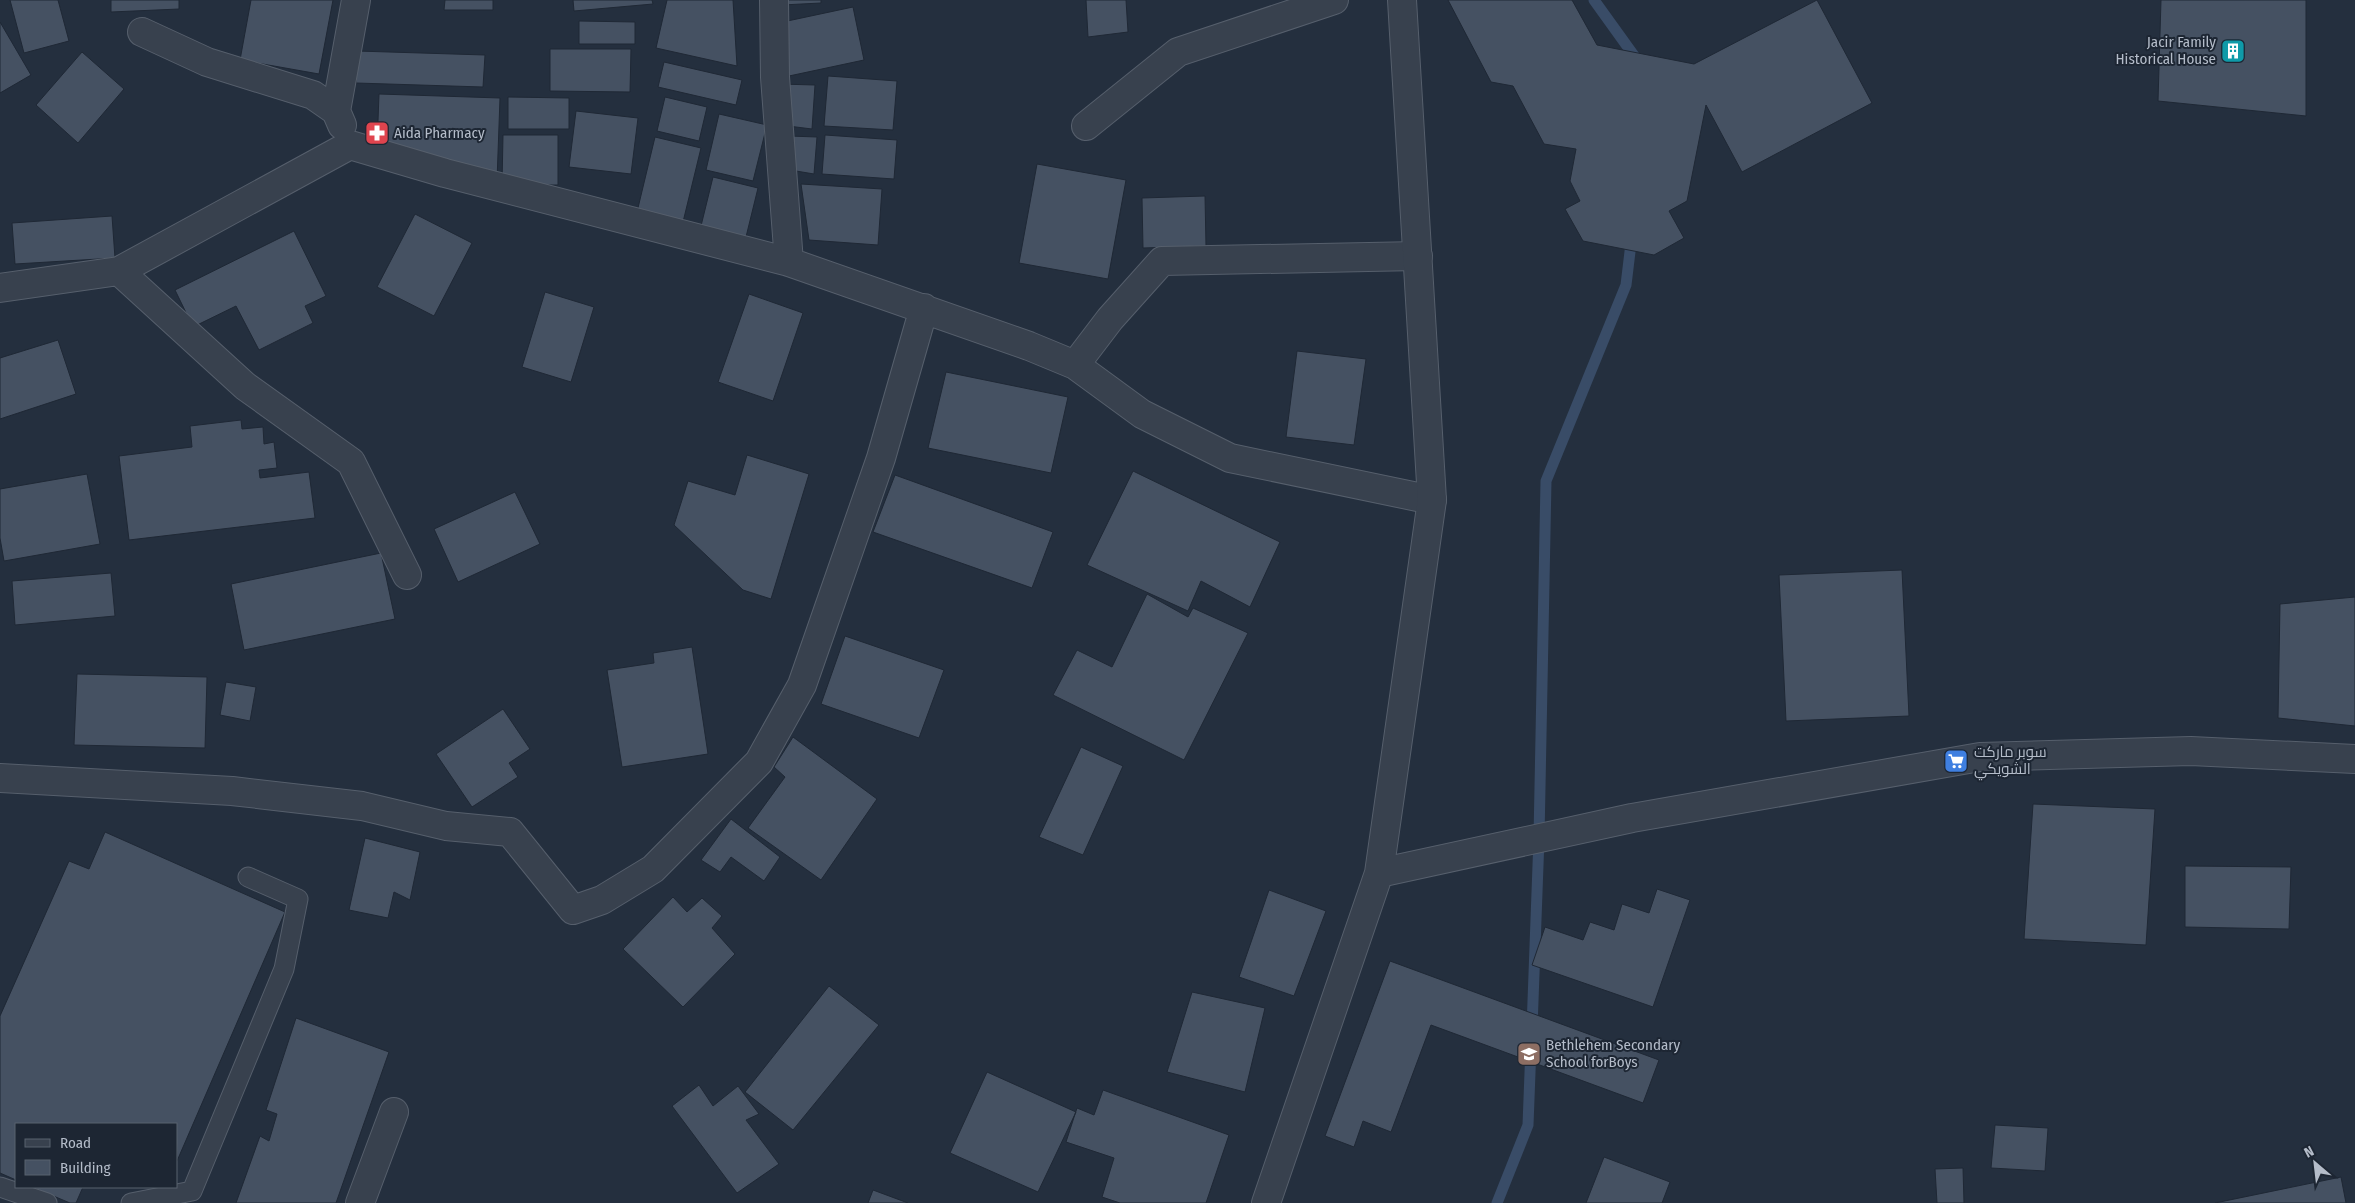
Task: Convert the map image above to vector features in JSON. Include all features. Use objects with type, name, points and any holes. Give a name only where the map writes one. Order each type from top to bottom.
[{"type":"street","points":[[350,145],[336,111],[356,0]]},
{"type":"street","points":[[774,0],[775,77],[789,262]]},
{"type":"street","points":[[1086,126],[1178,52],[1334,0]]},
{"type":"street","points":[[1266,1203],[1378,873],[1432,500],[1402,0]]},
{"type":"street","points":[[142,32],[207,62],[313,96],[336,111]]},
{"type":"street","points":[[0,288],[119,271],[350,145],[445,173],[789,262],[924,308],[1029,346],[1075,365],[1142,414],[1230,458],[1432,500]]},
{"type":"street","points":[[1075,365],[1110,319],[1162,261],[1418,256]]},
{"type":"street","points":[[119,271],[246,386],[351,462],[407,575]]},
{"type":"street","points":[[0,778],[232,791],[362,806],[446,826],[510,832],[573,910],[602,900],[653,869],[759,762],[769,745],[805,676],[881,458],[924,308]]},
{"type":"street","points":[[1378,873],[1632,818],[1980,757],[2191,750],[2355,759]]},
{"type":"street","points":[[360,1203],[394,1112]]},
{"type":"lane","points":[[131,1203],[192,1191],[284,969],[298,899],[248,877]]},
{"type":"lane","points":[[0,1188],[47,1203]]},
{"type":"building","points":[[10,0],[58,0],[69,41],[24,53]]},
{"type":"building","points":[[111,0],[179,0],[179,9],[111,12]]},
{"type":"building","points":[[251,0],[333,0],[319,74],[240,60]]},
{"type":"building","points":[[445,0],[493,0],[493,10],[444,10]]},
{"type":"building","points":[[573,0],[652,0],[653,4],[574,11]]},
{"type":"building","points":[[667,0],[733,0],[737,66],[656,48]]},
{"type":"building","points":[[782,0],[821,0],[821,3],[782,5]]},
{"type":"building","points":[[1086,0],[1126,0],[1128,32],[1088,37]]},
{"type":"building","points":[[1448,0],[1572,0],[1597,45],[1694,64],[1817,0],[1872,103],[1742,172],[1706,105],[1687,201],[1669,211],[1684,238],[1654,255],[1583,241],[1565,209],[1580,201],[1570,181],[1576,149],[1544,144],[1513,86],[1491,82]]},
{"type":"building","name":"Jacir Family Historical House","points":[[2161,0],[2306,0],[2306,116],[2158,101]]},
{"type":"building","points":[[853,7],[864,60],[789,76],[778,23]]},
{"type":"building","points":[[579,21],[635,22],[635,44],[579,44]]},
{"type":"building","points":[[0,22],[31,75],[0,93]]},
{"type":"building","points":[[550,49],[631,49],[630,92],[550,91]]},
{"type":"building","points":[[357,51],[485,55],[483,87],[356,83]]},
{"type":"building","points":[[82,52],[124,89],[78,143],[36,105]]},
{"type":"building","points":[[664,62],[742,80],[736,105],[658,87]]},
{"type":"building","points":[[828,76],[897,81],[893,130],[824,126]]},
{"type":"building","points":[[779,84],[815,85],[812,129],[788,126]]},
{"type":"building","points":[[379,94],[500,98],[497,181],[377,147]]},
{"type":"building","points":[[508,97],[569,98],[569,129],[508,129]]},
{"type":"building","points":[[665,97],[707,107],[699,141],[657,131]]},
{"type":"building","points":[[576,111],[638,118],[631,174],[569,167]]},
{"type":"building","points":[[719,114],[767,125],[753,181],[706,170]]},
{"type":"building","points":[[503,135],[558,135],[558,185],[502,185]]},
{"type":"building","points":[[825,135],[897,140],[894,179],[822,174]]},
{"type":"building","points":[[789,136],[817,137],[814,174],[796,171]]},
{"type":"building","points":[[655,137],[701,148],[683,222],[637,212]]},
{"type":"building","points":[[1037,164],[1126,180],[1108,279],[1019,263]]},
{"type":"building","points":[[713,177],[758,188],[745,241],[700,230]]},
{"type":"building","points":[[801,184],[882,189],[878,245],[809,240]]},
{"type":"building","points":[[1205,196],[1206,246],[1143,248],[1142,198]]},
{"type":"building","points":[[415,214],[472,243],[434,316],[377,287]]},
{"type":"building","points":[[112,216],[115,258],[15,264],[12,223]]},
{"type":"building","points":[[294,231],[326,296],[305,306],[313,323],[259,350],[236,306],[193,327],[175,290]]},
{"type":"building","points":[[545,292],[594,307],[571,382],[522,367]]},
{"type":"building","points":[[749,294],[803,313],[773,401],[718,382]]},
{"type":"building","points":[[58,340],[76,394],[0,419],[0,358]]},
{"type":"building","points":[[1297,351],[1366,359],[1354,445],[1286,437]]},
{"type":"building","points":[[946,372],[1068,397],[1051,473],[928,448]]},
{"type":"building","points":[[241,420],[242,429],[263,427],[264,444],[274,442],[277,468],[259,470],[260,478],[309,472],[315,518],[129,540],[119,456],[192,447],[190,426]]},
{"type":"building","points":[[747,455],[809,474],[771,599],[743,590],[674,525],[688,481],[735,495]]},
{"type":"building","points":[[1133,471],[1280,542],[1250,607],[1201,581],[1188,611],[1087,565]]},
{"type":"building","points":[[87,474],[100,544],[4,561],[0,538],[0,489]]},
{"type":"building","points":[[895,475],[1053,532],[1032,588],[873,532]]},
{"type":"building","points":[[515,492],[540,544],[458,582],[434,529]]},
{"type":"building","points":[[381,553],[395,619],[244,650],[231,584]]},
{"type":"building","points":[[1902,570],[1909,716],[1786,721],[1779,575]]},
{"type":"building","points":[[111,573],[115,616],[15,625],[12,581]]},
{"type":"building","points":[[1147,594],[1188,617],[1193,608],[1248,633],[1184,760],[1053,695],[1077,650],[1112,667]]},
{"type":"building","points":[[2355,597],[2355,726],[2278,718],[2280,604]]},
{"type":"building","points":[[845,636],[944,670],[919,738],[821,704]]},
{"type":"building","points":[[692,647],[708,754],[622,767],[607,670],[654,663],[653,653]]},
{"type":"building","points":[[77,674],[207,677],[205,748],[74,745]]},
{"type":"building","points":[[226,682],[256,687],[250,721],[220,715]]},
{"type":"building","points":[[503,709],[530,749],[509,763],[518,777],[472,807],[436,754]]},
{"type":"building","points":[[793,737],[877,799],[821,880],[748,828],[785,777],[774,767]]},
{"type":"building","points":[[1081,747],[1123,766],[1083,855],[1039,837]]},
{"type":"building","points":[[2033,804],[2155,809],[2146,945],[2024,939]]},
{"type":"building","points":[[731,819],[780,857],[764,881],[731,857],[720,872],[701,860]]},
{"type":"building","points":[[105,832],[285,912],[178,1159],[178,1123],[15,1123],[15,1180],[0,1173],[0,1016],[69,861],[89,869]]},
{"type":"building","points":[[365,838],[420,852],[410,900],[394,892],[388,918],[349,910]]},
{"type":"building","points":[[2185,866],[2291,867],[2289,929],[2185,927]]},
{"type":"building","points":[[1657,889],[1690,900],[1653,1007],[1532,965],[1545,927],[1583,940],[1590,922],[1614,930],[1622,904],[1649,913]]},
{"type":"building","points":[[1269,890],[1326,911],[1294,996],[1239,977]]},
{"type":"building","points":[[673,897],[687,912],[702,898],[722,916],[712,928],[735,954],[683,1007],[623,949]]},
{"type":"building","points":[[1390,961],[1659,1060],[1643,1103],[1431,1025],[1391,1132],[1363,1121],[1354,1147],[1325,1136]]},
{"type":"building","points":[[829,986],[879,1025],[793,1130],[745,1092]]},
{"type":"building","points":[[1192,992],[1265,1008],[1245,1092],[1167,1072]]},
{"type":"building","points":[[296,1018],[389,1052],[336,1203],[236,1203],[260,1136],[269,1141],[277,1114],[266,1110]]},
{"type":"building","points":[[987,1072],[1076,1112],[1038,1192],[950,1153]]},
{"type":"building","points":[[699,1085],[713,1106],[738,1086],[759,1114],[746,1120],[779,1164],[737,1193],[672,1106]]},
{"type":"building","points":[[1103,1090],[1229,1135],[1206,1203],[1120,1203],[1102,1197],[1114,1158],[1066,1142],[1077,1108],[1094,1115]]},
{"type":"building","points":[[1995,1125],[2048,1128],[2045,1171],[1991,1168]]},
{"type":"building","points":[[1604,1157],[1670,1182],[1662,1203],[1586,1203]]},
{"type":"building","points":[[1963,1168],[1964,1203],[1937,1203],[1935,1169]]},
{"type":"building","points":[[2341,1177],[2346,1203],[2215,1203]]},
{"type":"building","points":[[34,1188],[83,1188],[76,1203],[70,1203]]},
{"type":"building","points":[[873,1190],[908,1203],[868,1203]]},
{"type":"waterway","points":[[1594,0],[1640,64]]},
{"type":"waterway","points":[[1532,1028],[1539,838],[1546,481],[1626,285],[1632,235]]},
{"type":"waterway","points":[[1497,1203],[1528,1125],[1531,1046]]},
{"type":"place","name":"Jacir Family Historical House","points":[[2233,51]]},
{"type":"place","name":"Aida Pharmacy","points":[[377,133]]},
{"type":"place","name":"سوبر ماركت الشويكي","points":[[1956,761]]},
{"type":"place","name":"Bethlehem Secondary School forBoys","points":[[1529,1054]]}]
